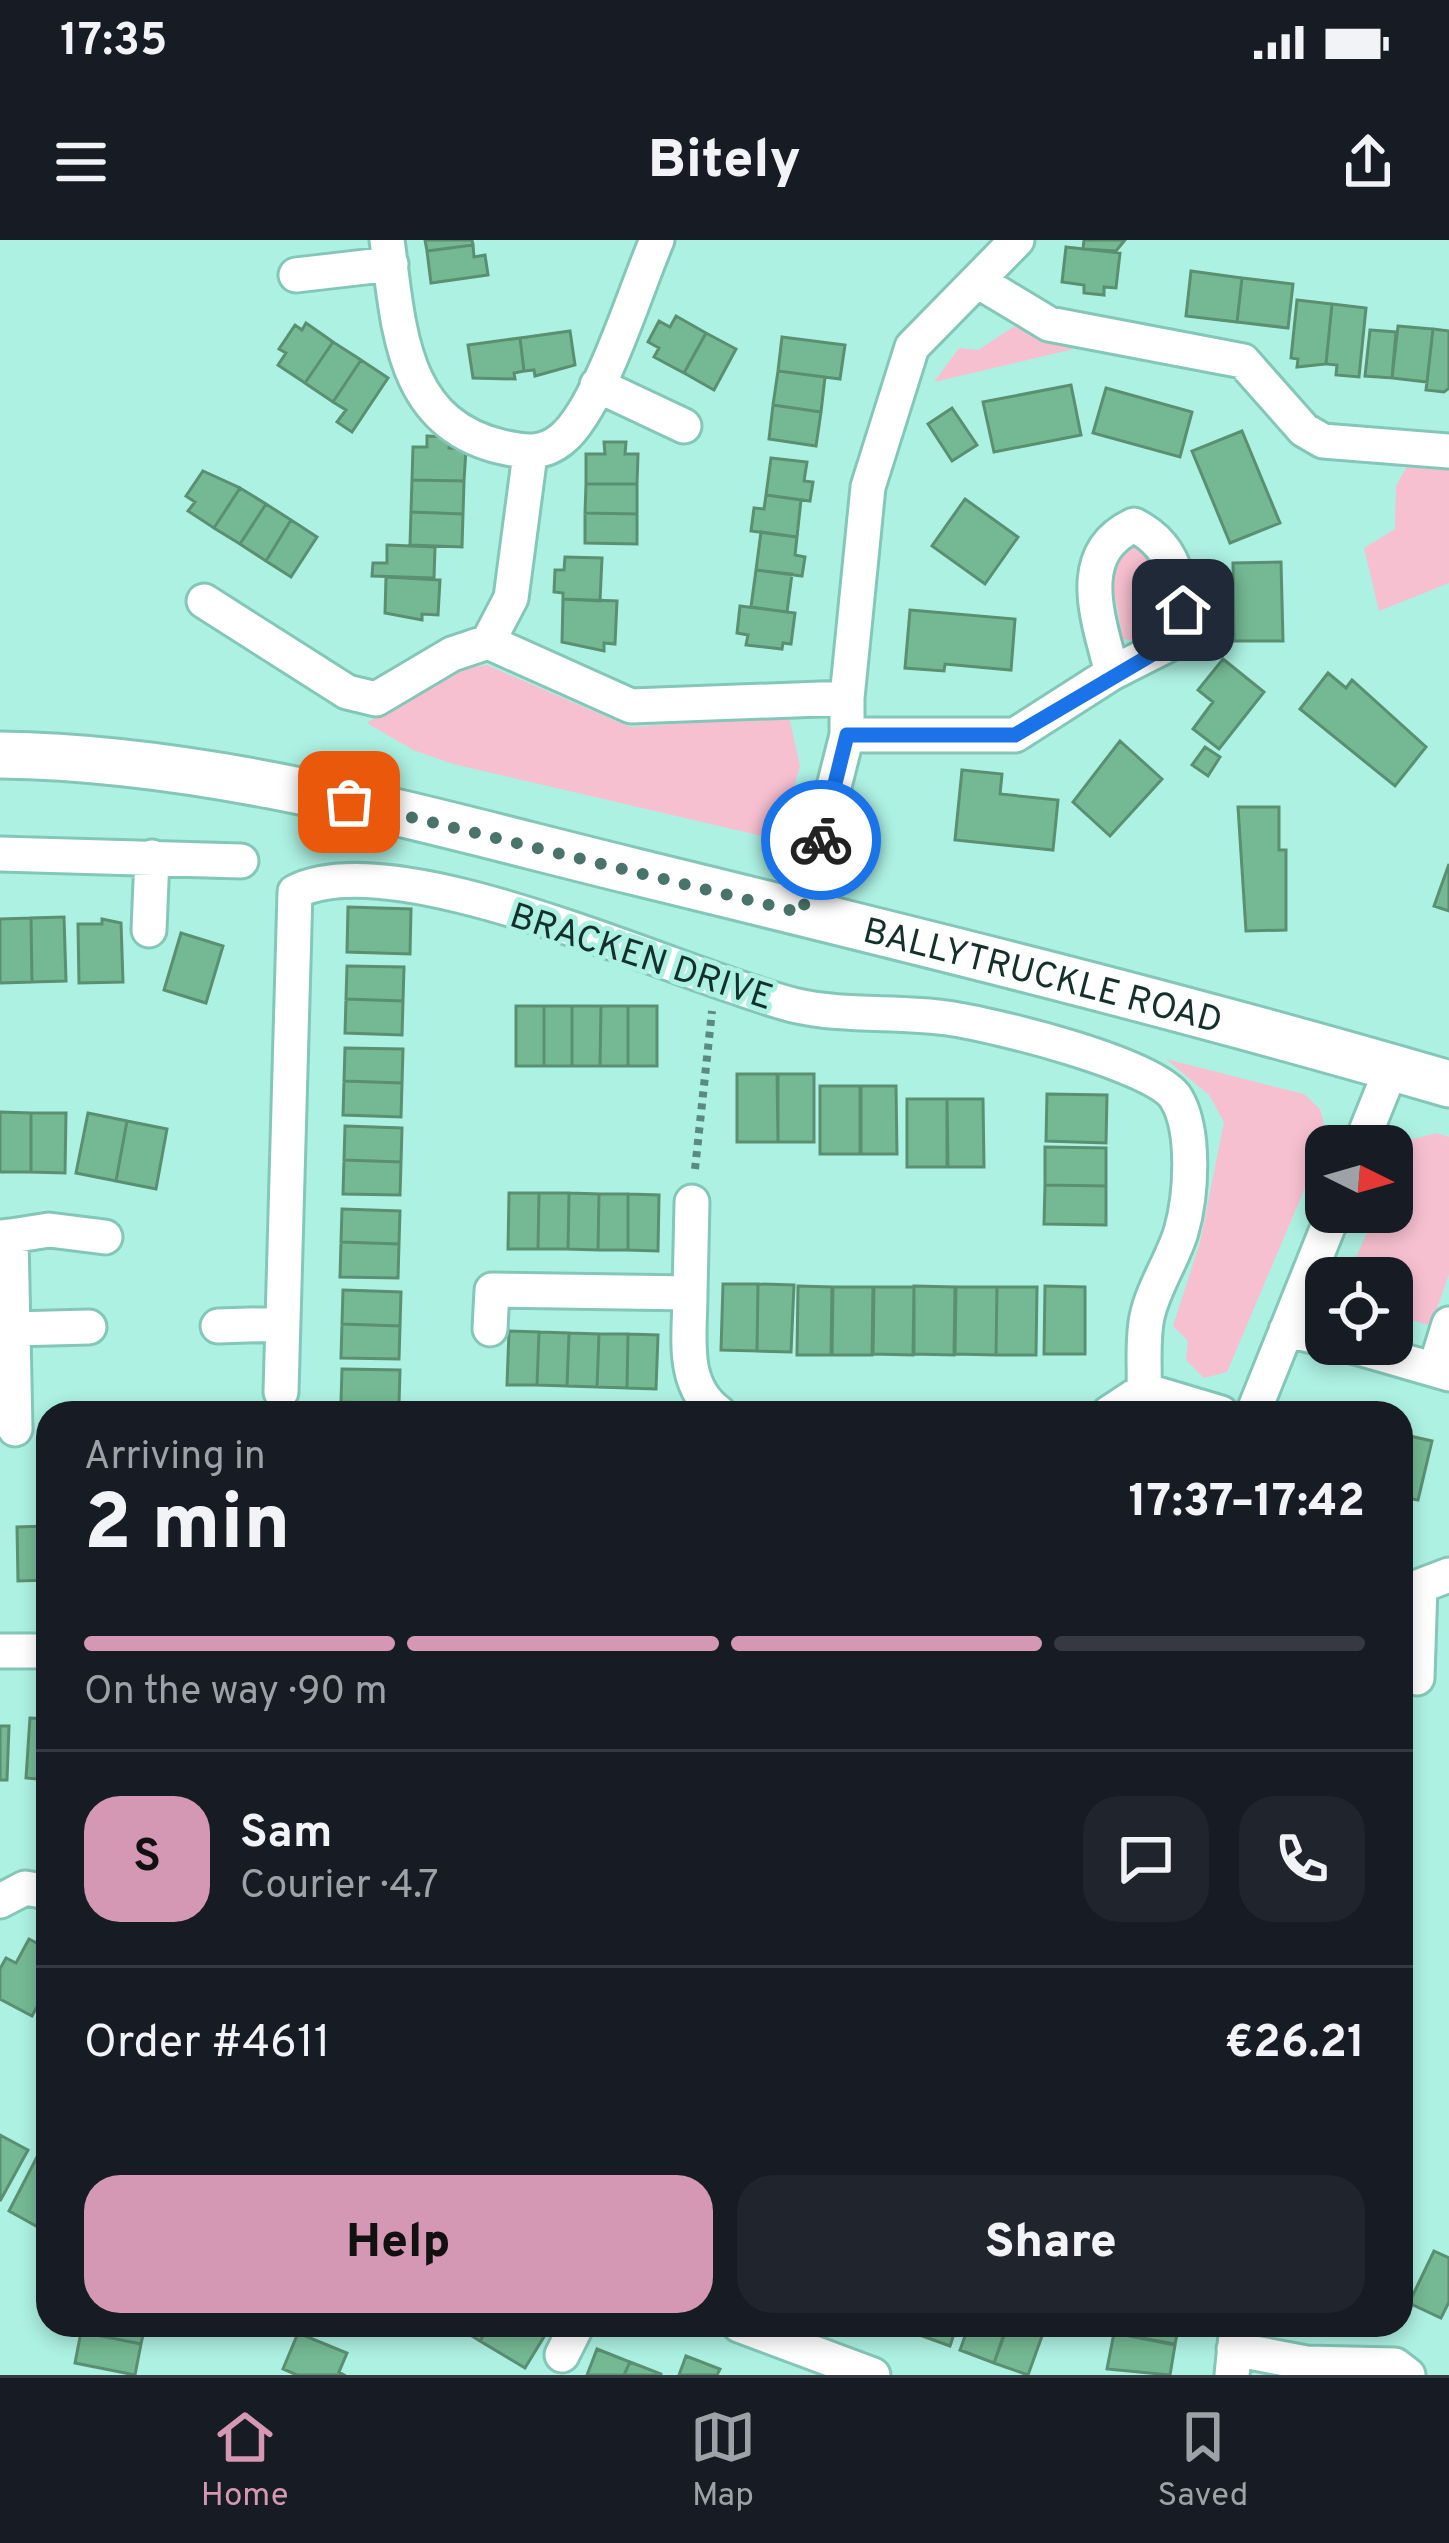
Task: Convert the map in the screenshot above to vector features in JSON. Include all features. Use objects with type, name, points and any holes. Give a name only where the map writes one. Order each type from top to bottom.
[{"type":"street","points":[[296,275],[389,252],[409,368],[441,422],[480,442],[530,454],[562,440],[597,385],[656,240]]},
{"type":"street","points":[[802,913],[847,735],[868,487],[912,347],[981,283],[1018,240]]},
{"type":"street","points":[[981,283],[1049,324],[1243,361],[1304,430],[1323,441],[1449,451]]},
{"type":"street","points":[[597,385],[684,426]]},
{"type":"street","points":[[488,642],[511,598],[530,454]]},
{"type":"street","points":[[204,601],[347,692],[376,699],[452,654],[488,642],[631,706],[847,698]]},
{"type":"street","points":[[847,735],[1015,735],[1112,674]]},
{"type":"street","name":"BALLYTRUCKLE ROAD","points":[[0,755],[103,760],[224,776],[802,913],[1449,1084]]},
{"type":"street","points":[[0,854],[241,861]]},
{"type":"street","points":[[149,930],[152,857]]},
{"type":"street","name":"BRACKEN DRIVE","points":[[281,1392],[295,892],[320,879],[439,889],[821,1010],[949,1018],[1139,1068],[1175,1096],[1189,1132],[1182,1230],[1147,1317],[1144,1390]]},
{"type":"street","points":[[1369,1125],[1392,1067]]},
{"type":"street","points":[[692,1202],[690,1371],[702,1401]]},
{"type":"street","points":[[15,1429],[5,1237],[50,1231],[105,1237]]},
{"type":"street","points":[[1258,1401],[1325,1233]]},
{"type":"street","points":[[490,1329],[491,1290],[690,1293]]},
{"type":"street","points":[[218,1326],[283,1324]]},
{"type":"street","points":[[1413,1362],[1442,1370],[1449,1324]]},
{"type":"street","points":[[13,1329],[89,1327]]},
{"type":"street","points":[[1286,1330],[1305,1335]]},
{"type":"street","points":[[1127,1401],[1144,1390],[1181,1401]]},
{"type":"street","points":[[1417,1678],[1420,1586],[1449,1575]]},
{"type":"street","points":[[0,1651],[36,1651]]},
{"type":"street","points":[[0,1901],[25,1888],[36,1890]]},
{"type":"street","points":[[771,2337],[873,2375]]},
{"type":"street","points":[[1234,2350],[1306,2362],[1395,2366],[1408,2375]]},
{"type":"path","points":[[692,1202],[715,980]]},
{"type":"shaded area","points":[[1018,324],[1074,349],[934,382],[959,348],[978,350]]},
{"type":"shaded area","points":[[1407,466],[1449,470],[1449,583],[1379,611],[1364,548],[1395,529],[1396,486]]},
{"type":"shaded area","points":[[1138,540],[1159,568],[1167,598],[1166,623],[1142,642],[1123,639],[1109,564]]},
{"type":"shaded area","points":[[487,665],[630,727],[789,716],[800,766],[779,840],[453,764],[413,750],[367,723],[451,670]]},
{"type":"shaded area","points":[[1166,1059],[1304,1094],[1320,1109],[1324,1125],[1305,1125],[1305,1188],[1227,1372],[1204,1378],[1186,1360],[1188,1341],[1173,1326],[1200,1242],[1224,1122],[1209,1095]]},
{"type":"shaded area","points":[[1437,1133],[1449,1137],[1449,1274],[1431,1326],[1413,1320],[1413,1257],[1356,1257],[1367,1233],[1413,1233],[1413,1139]]},
{"type":"building","points":[[425,240],[472,240],[473,245],[427,251]]},
{"type":"building","points":[[1084,240],[1125,240],[1116,251],[1083,249]]},
{"type":"building","points":[[473,245],[474,257],[485,255],[488,275],[431,283],[427,251]]},
{"type":"building","points":[[1066,247],[1120,253],[1116,288],[1104,287],[1104,295],[1084,293],[1084,285],[1062,282]]},
{"type":"building","points":[[1191,271],[1242,278],[1237,322],[1186,316]]},
{"type":"building","points":[[1242,278],[1293,284],[1288,328],[1237,322]]},
{"type":"building","points":[[1297,300],[1332,304],[1326,364],[1297,367],[1298,359],[1291,358]]},
{"type":"building","points":[[1332,304],[1366,308],[1359,377],[1336,375],[1337,365],[1326,364]]},
{"type":"building","points":[[676,316],[706,333],[684,373],[654,357],[659,348],[648,342],[659,321],[670,327]]},
{"type":"building","points":[[306,323],[333,342],[305,383],[278,365],[286,353],[279,349],[295,325],[302,330]]},
{"type":"building","points":[[1398,326],[1433,329],[1427,382],[1392,378]]},
{"type":"building","points":[[1433,329],[1449,331],[1449,388],[1444,392],[1426,390]]},
{"type":"building","points":[[1370,330],[1396,332],[1392,378],[1365,376]]},
{"type":"building","points":[[570,331],[575,365],[535,376],[534,370],[524,371],[520,338]]},
{"type":"building","points":[[706,333],[736,349],[714,390],[684,373]]},
{"type":"building","points":[[782,337],[845,345],[840,379],[778,371]]},
{"type":"building","points":[[520,338],[524,371],[514,373],[515,379],[473,378],[468,345]]},
{"type":"building","points":[[333,342],[361,360],[333,402],[305,383]]},
{"type":"building","points":[[361,360],[388,378],[352,432],[337,422],[346,410],[333,402]]},
{"type":"building","points":[[778,371],[825,377],[821,412],[773,405]]},
{"type":"building","points":[[1071,385],[1081,435],[994,452],[983,402]]},
{"type":"building","points":[[1106,388],[1192,412],[1180,457],[1093,433]]},
{"type":"building","points":[[773,405],[821,412],[816,446],[769,439]]},
{"type":"building","points":[[952,408],[977,445],[952,461],[928,424]]},
{"type":"building","points":[[1242,431],[1280,523],[1230,543],[1192,451]]},
{"type":"building","points":[[427,436],[450,437],[449,448],[466,449],[464,481],[412,480],[413,447],[427,447]]},
{"type":"building","points":[[604,442],[626,442],[625,454],[638,454],[637,484],[586,484],[586,454],[605,454]]},
{"type":"building","points":[[771,458],[807,462],[804,481],[813,482],[810,501],[766,495]]},
{"type":"building","points":[[203,471],[240,488],[214,528],[188,511],[195,502],[186,496]]},
{"type":"building","points":[[412,480],[464,481],[463,514],[411,512]]},
{"type":"building","points":[[586,484],[637,484],[637,514],[585,513]]},
{"type":"building","points":[[240,488],[266,504],[240,544],[214,528]]},
{"type":"building","points":[[766,495],[801,500],[797,537],[751,531],[754,508],[764,509]]},
{"type":"building","points":[[965,499],[1018,537],[985,584],[932,546]]},
{"type":"building","points":[[266,504],[291,520],[266,561],[240,544]]},
{"type":"building","points":[[411,512],[463,514],[462,547],[410,545]]},
{"type":"building","points":[[585,513],[637,514],[637,544],[585,543]]},
{"type":"building","points":[[291,520],[317,537],[291,577],[266,561]]},
{"type":"building","points":[[761,532],[797,537],[795,555],[805,557],[802,576],[756,570]]},
{"type":"building","points":[[387,545],[435,547],[434,578],[372,576],[373,563],[387,563]]},
{"type":"building","points":[[565,557],[602,558],[600,601],[563,599],[563,593],[554,592],[555,570],[564,570]]},
{"type":"building","points":[[1281,562],[1283,641],[1234,641],[1233,563]]},
{"type":"building","points":[[756,570],[792,574],[787,612],[751,607]]},
{"type":"building","points":[[386,577],[440,580],[438,615],[422,614],[422,620],[385,613]]},
{"type":"building","points":[[563,599],[617,601],[615,644],[604,643],[604,651],[562,642]]},
{"type":"building","points":[[740,606],[795,613],[791,644],[783,643],[782,649],[746,645],[748,635],[737,633]]},
{"type":"building","points":[[910,610],[1015,619],[1011,670],[945,664],[944,671],[905,668]]},
{"type":"building","points":[[1223,659],[1264,692],[1219,749],[1193,729],[1213,702],[1198,690]]},
{"type":"building","points":[[1328,673],[1346,688],[1352,680],[1426,747],[1395,786],[1300,709]]},
{"type":"building","points":[[1120,741],[1162,779],[1110,836],[1073,802]]},
{"type":"building","points":[[1205,747],[1220,757],[1208,776],[1192,765]]},
{"type":"building","points":[[962,770],[1002,774],[1000,794],[1058,800],[1053,850],[955,840]]},
{"type":"building","points":[[1238,807],[1279,807],[1279,850],[1286,850],[1286,930],[1246,931]]},
{"type":"building","points":[[1449,864],[1449,911],[1434,906]]},
{"type":"building","points":[[348,907],[411,909],[410,954],[347,952]]},
{"type":"building","points":[[64,917],[66,981],[32,982],[31,918]]},
{"type":"building","points":[[31,918],[32,982],[0,983],[0,919]]},
{"type":"building","points":[[102,919],[121,923],[123,982],[79,983],[78,924],[102,924]]},
{"type":"building","points":[[181,933],[223,946],[206,1003],[164,990]]},
{"type":"building","points":[[347,966],[404,967],[403,1001],[346,999]]},
{"type":"building","points":[[346,999],[403,1001],[402,1035],[345,1033]]},
{"type":"building","points":[[516,1006],[544,1006],[544,1066],[516,1066]]},
{"type":"building","points":[[544,1006],[572,1006],[572,1066],[544,1066]]},
{"type":"building","points":[[572,1006],[601,1006],[600,1066],[572,1066]]},
{"type":"building","points":[[601,1006],[628,1006],[628,1066],[600,1066]]},
{"type":"building","points":[[628,1006],[657,1006],[657,1066],[628,1066]]},
{"type":"building","points":[[345,1048],[403,1049],[402,1083],[344,1081]]},
{"type":"building","points":[[737,1074],[777,1074],[778,1142],[737,1142]]},
{"type":"building","points":[[778,1074],[814,1074],[814,1142],[778,1142]]},
{"type":"building","points":[[344,1081],[402,1083],[401,1117],[343,1115]]},
{"type":"building","points":[[820,1086],[860,1086],[860,1154],[820,1154]]},
{"type":"building","points":[[861,1086],[896,1086],[897,1154],[861,1154]]},
{"type":"building","points":[[1047,1094],[1107,1095],[1106,1143],[1046,1141]]},
{"type":"building","points":[[907,1099],[947,1099],[947,1167],[907,1167]]},
{"type":"building","points":[[947,1099],[983,1099],[984,1167],[948,1167]]},
{"type":"building","points":[[0,1112],[31,1113],[31,1172],[0,1172]]},
{"type":"building","points":[[31,1113],[66,1113],[65,1173],[31,1172]]},
{"type":"building","points":[[88,1113],[127,1121],[116,1181],[76,1173]]},
{"type":"building","points":[[127,1121],[167,1129],[156,1189],[116,1181]]},
{"type":"building","points":[[345,1126],[402,1128],[401,1162],[344,1160]]},
{"type":"building","points":[[1045,1147],[1106,1148],[1106,1186],[1045,1185]]},
{"type":"building","points":[[344,1160],[401,1162],[400,1195],[343,1194]]},
{"type":"building","points":[[1045,1185],[1106,1186],[1106,1225],[1044,1224]]},
{"type":"building","points":[[509,1193],[539,1193],[538,1249],[508,1249]]},
{"type":"building","points":[[539,1193],[569,1193],[568,1249],[538,1249]]},
{"type":"building","points":[[569,1193],[599,1194],[598,1250],[568,1249]]},
{"type":"building","points":[[599,1194],[628,1194],[628,1250],[598,1250]]},
{"type":"building","points":[[628,1194],[659,1195],[658,1251],[628,1250]]},
{"type":"building","points":[[342,1209],[400,1211],[399,1244],[341,1242]]},
{"type":"building","points":[[341,1242],[399,1244],[398,1278],[340,1277]]},
{"type":"building","points":[[723,1284],[758,1284],[757,1351],[721,1350]]},
{"type":"building","points":[[758,1284],[794,1285],[791,1352],[757,1351]]},
{"type":"building","points":[[798,1286],[832,1287],[831,1355],[797,1355]]},
{"type":"building","points":[[914,1286],[955,1287],[954,1355],[914,1354]]},
{"type":"building","points":[[1045,1286],[1085,1287],[1085,1354],[1044,1354]]},
{"type":"building","points":[[833,1287],[873,1287],[872,1355],[832,1355]]},
{"type":"building","points":[[874,1287],[914,1287],[913,1355],[873,1354]]},
{"type":"building","points":[[956,1287],[997,1287],[996,1355],[955,1354]]},
{"type":"building","points":[[997,1287],[1037,1287],[1036,1355],[996,1355]]},
{"type":"building","points":[[343,1290],[401,1292],[400,1326],[342,1324]]},
{"type":"building","points":[[342,1324],[400,1326],[399,1359],[341,1358]]},
{"type":"building","points":[[509,1331],[539,1332],[537,1385],[507,1385]]},
{"type":"building","points":[[539,1332],[569,1333],[567,1386],[537,1385]]},
{"type":"building","points":[[569,1333],[599,1334],[597,1387],[567,1386]]},
{"type":"building","points":[[599,1334],[628,1334],[627,1388],[597,1387]]},
{"type":"building","points":[[628,1334],[658,1335],[656,1389],[627,1388]]},
{"type":"building","points":[[342,1369],[400,1370],[399,1401],[341,1401]]},
{"type":"building","points":[[1413,1437],[1432,1441],[1418,1500],[1413,1499]]},
{"type":"building","points":[[36,1526],[36,1580],[18,1581],[17,1527]]},
{"type":"building","points":[[30,1718],[36,1718],[36,1779],[26,1778]]},
{"type":"building","points":[[0,1726],[9,1726],[7,1780],[0,1780]]},
{"type":"building","points":[[29,1939],[36,1943],[32,2016],[0,1999],[0,1969],[6,1958],[16,1963]]},
{"type":"building","points":[[0,2135],[28,2150],[0,2201]]},
{"type":"building","points":[[36,2159],[36,2226],[9,2211]]},
{"type":"building","points":[[1434,2251],[1449,2258],[1449,2302],[1441,2318],[1413,2305],[1413,2295]]},
{"type":"building","points":[[80,2337],[141,2344],[135,2375],[75,2363]]},
{"type":"building","points":[[106,2337],[142,2337],[141,2344]]},
{"type":"building","points":[[296,2337],[347,2353],[339,2372],[344,2375],[297,2375],[283,2369]]},
{"type":"building","points":[[482,2337],[544,2337],[525,2368],[480,2341]]},
{"type":"building","points":[[925,2337],[953,2337],[950,2346]]},
{"type":"building","points":[[965,2337],[1003,2337],[994,2363],[960,2350]]},
{"type":"building","points":[[1004,2337],[1042,2337],[1028,2375],[994,2363]]},
{"type":"building","points":[[1113,2337],[1175,2345],[1170,2375],[1107,2369]]},
{"type":"building","points":[[1136,2337],[1176,2337],[1175,2344]]},
{"type":"building","points":[[597,2349],[630,2362],[624,2375],[587,2375]]},
{"type":"building","points":[[686,2356],[720,2369],[717,2375],[679,2375]]},
{"type":"building","points":[[630,2362],[661,2374],[661,2375],[624,2375]]},
{"type":"way so far","points":[[349,802],[802,913],[821,840]]},
{"type":"route","points":[[821,840],[847,735],[1015,735],[1173,642],[1183,610]]}]
